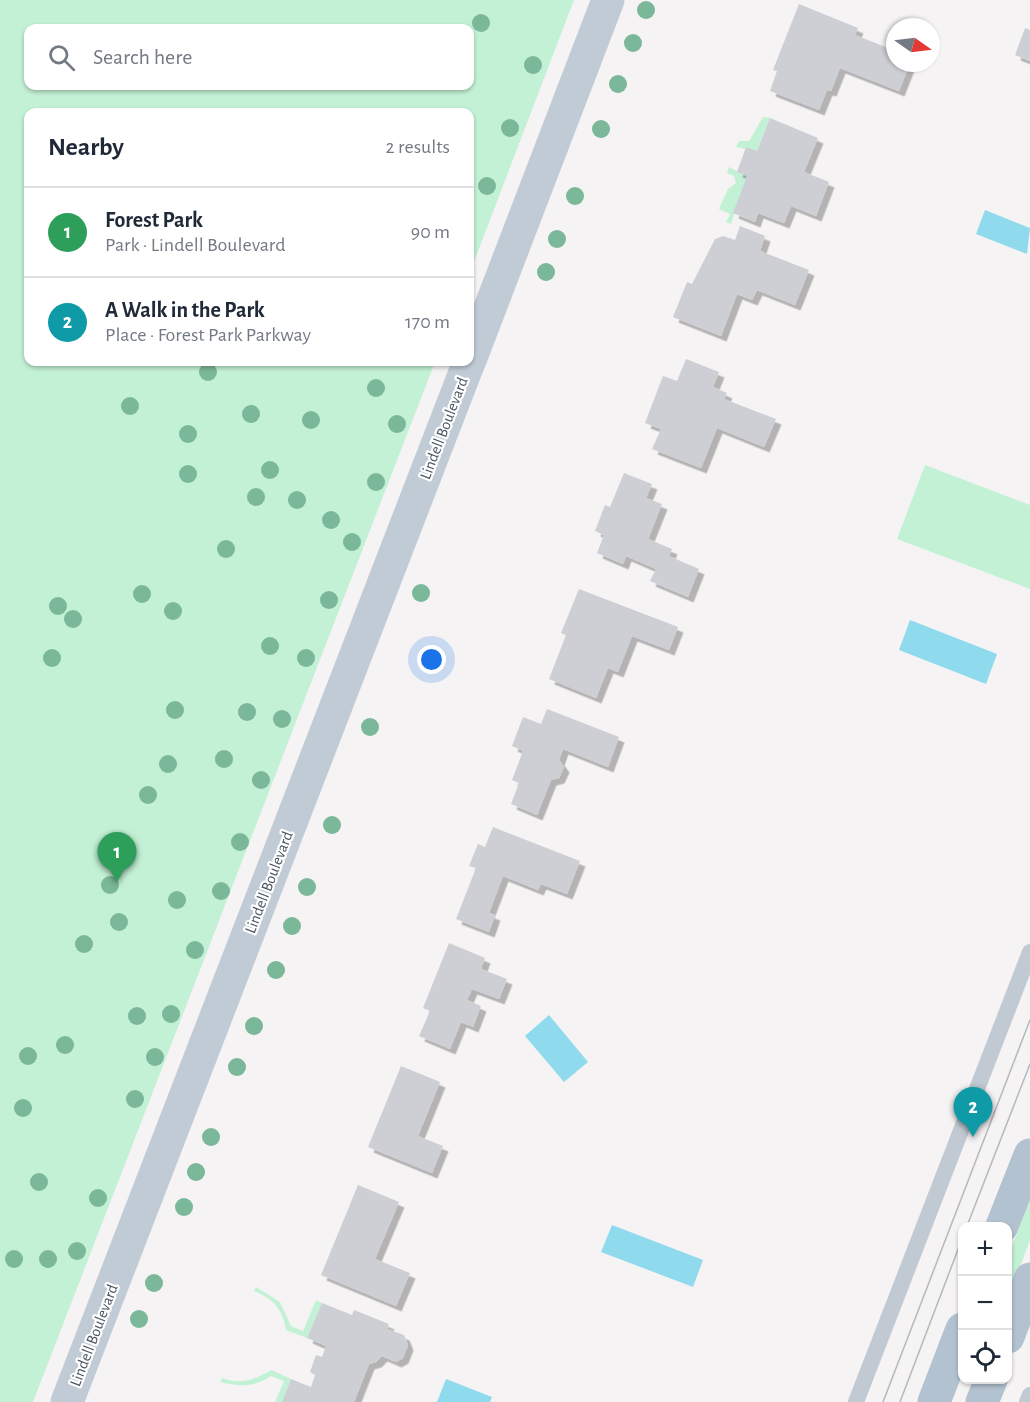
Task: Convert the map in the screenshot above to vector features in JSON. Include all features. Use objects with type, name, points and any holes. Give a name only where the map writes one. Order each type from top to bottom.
[{"type":"main road","name":"Lindell Boulevard","points":[[474,348],[608,0]]},
{"type":"main road","name":"Lindell Boulevard","points":[[67,1402],[467,366]]},
{"type":"main road","points":[[1004,1222],[1030,1155]]},
{"type":"main road","points":[[1011,1330],[1030,1278]]},
{"type":"main road","points":[[934,1402],[963,1330]]},
{"type":"main road","points":[[982,1402],[989,1384]]},
{"type":"lane","points":[[856,1402],[1030,952]]},
{"type":"lane","points":[[1028,1402],[1030,1395]]},
{"type":"green space","points":[[0,0],[574,0],[474,262],[474,108],[24,108],[24,366],[433,366],[33,1402],[0,1402]]},
{"type":"green space","points":[[763,117],[770,118],[757,151],[736,147],[739,141],[749,141]]},
{"type":"green space","points":[[729,167],[747,176],[731,224],[726,222],[730,214],[719,209],[728,189],[736,183],[734,176],[727,173]]},
{"type":"green space","points":[[925,465],[1030,505],[1030,589],[897,539]]},
{"type":"green space","points":[[1030,1200],[1030,1240],[1012,1288],[1012,1247]]},
{"type":"green space","points":[[256,1287],[280,1302],[291,1326],[303,1331],[316,1300],[322,1303],[307,1338],[286,1330],[280,1311],[267,1298],[254,1291]]},
{"type":"green space","points":[[271,1370],[291,1379],[282,1402],[275,1402],[284,1381],[271,1376],[247,1385],[220,1382],[222,1378],[235,1381],[247,1380]]},
{"type":"water","points":[[985,210],[1030,228],[1027,254],[976,234]]},
{"type":"water","points":[[910,620],[997,654],[986,684],[899,650]]},
{"type":"water","points":[[549,1015],[588,1062],[564,1082],[525,1036]]},
{"type":"water","points":[[612,1225],[703,1260],[693,1287],[601,1252]]},
{"type":"water","points":[[446,1379],[492,1397],[490,1402],[437,1402]]},
{"type":"building","points":[[799,4],[858,28],[855,35],[886,47],[886,72],[906,72],[899,91],[840,68],[831,91],[827,90],[819,110],[770,91],[777,71],[773,70]]},
{"type":"building","points":[[1025,28],[1030,30],[1030,61],[1015,55]]},
{"type":"building","points":[[770,118],[818,138],[804,172],[829,182],[816,216],[791,206],[784,223],[758,213],[755,222],[733,213],[747,176],[737,172],[746,147],[757,151]]},
{"type":"building","points":[[740,226],[765,236],[760,251],[809,270],[795,305],[757,290],[752,300],[737,294],[721,336],[673,317],[687,282],[692,284],[715,239],[723,236],[735,240]]},
{"type":"building","points":[[686,359],[719,372],[713,387],[727,393],[724,399],[776,419],[764,447],[717,428],[701,468],[652,449],[661,429],[645,423],[663,376],[677,381]]},
{"type":"building","points":[[624,473],[652,484],[646,498],[662,504],[648,539],[672,549],[669,556],[699,569],[688,597],[650,581],[656,569],[626,556],[623,564],[597,553],[604,535],[595,531],[605,505],[610,507]]},
{"type":"building","points":[[579,589],[678,627],[669,650],[632,636],[618,672],[608,668],[596,698],[549,679],[566,635],[561,633]]},
{"type":"building","points":[[547,709],[619,737],[608,767],[563,749],[559,760],[564,767],[559,778],[551,780],[537,815],[511,804],[519,783],[512,780],[523,751],[512,746],[523,717],[541,724]]},
{"type":"building","points":[[493,827],[580,861],[567,894],[541,884],[538,890],[503,876],[489,913],[495,915],[489,932],[456,919],[476,868],[469,866],[478,844],[485,847]]},
{"type":"building","points":[[449,943],[485,958],[481,969],[507,979],[499,999],[472,989],[467,1000],[481,1006],[473,1027],[461,1022],[450,1049],[419,1036],[430,1011],[423,1008]]},
{"type":"building","points":[[401,1066],[440,1082],[418,1136],[443,1146],[432,1173],[368,1147]]},
{"type":"building","points":[[358,1185],[399,1202],[375,1259],[410,1273],[396,1306],[321,1275]]},
{"type":"building","points":[[322,1303],[352,1315],[354,1310],[389,1324],[387,1329],[404,1335],[408,1345],[403,1358],[396,1362],[382,1356],[376,1362],[369,1364],[354,1402],[282,1402],[291,1379],[311,1387],[315,1375],[310,1372],[316,1355],[322,1357],[326,1346],[307,1338]]},
{"type":"tram line","points":[[883,1402],[1030,1020]]},
{"type":"tram line","points":[[969,1222],[1030,1064]]},
{"type":"tram line","points":[[900,1402],[958,1250]]},
{"type":"place","name":"Forest Park","points":[[117,882]]},
{"type":"place","name":"A Walk in the Park","points":[[973,1137]]}]
